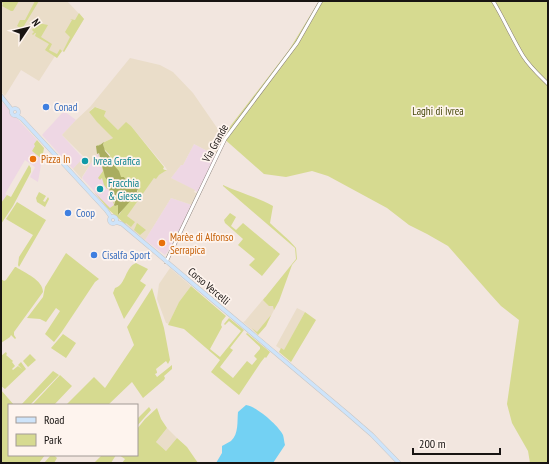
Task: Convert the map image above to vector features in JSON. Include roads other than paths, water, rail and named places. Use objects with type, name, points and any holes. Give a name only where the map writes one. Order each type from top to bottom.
[{"type":"main road","name":"Corso Vercelli","points":[[1,96],[13,109],[13,114],[17,114],[22,119],[111,217],[110,222],[122,224],[360,424],[399,463]]},
{"type":"street","name":"Via Grande","points":[[166,262],[225,139],[297,43],[321,1]]},
{"type":"street","points":[[493,1],[523,55],[535,71],[548,84]]},
{"type":"water","points":[[246,405],[267,417],[281,431],[285,445],[273,463],[216,463],[222,453],[222,446],[234,438],[237,427],[238,412]]},
{"type":"place","name":"Conad","points":[[46,107]]},
{"type":"place","name":"Pizza In","points":[[33,159]]},
{"type":"place","name":"Ivrea Grafica","points":[[85,161]]},
{"type":"place","name":"Fracchia & Giesse","points":[[100,189]]},
{"type":"place","name":"Coop","points":[[68,213]]},
{"type":"place","name":"Marèe di Alfonso Serrapica","points":[[162,243]]},
{"type":"place","name":"Cisalfa Sport","points":[[94,255]]},
{"type":"park label","name":"Laghi di Ivrea","points":[[438,111]]}]
